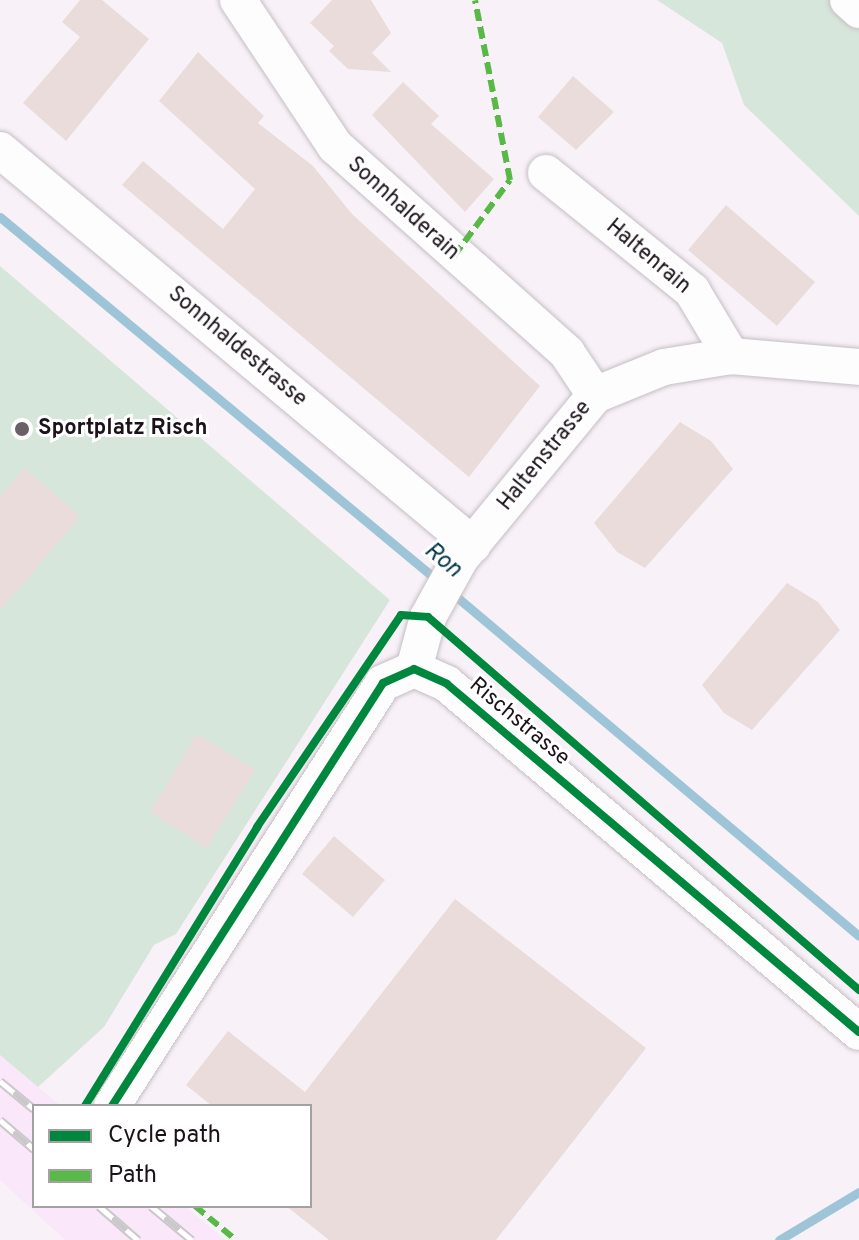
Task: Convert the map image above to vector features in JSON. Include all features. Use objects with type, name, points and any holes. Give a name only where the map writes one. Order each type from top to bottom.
[{"type":"street","name":"Sonnhalderain","points":[[238,0],[335,146],[567,353],[595,395]]},
{"type":"street","points":[[848,0],[859,10]]},
{"type":"street","name":"Sonnhaldestrasse","points":[[0,150],[466,552]]},
{"type":"street","name":"Haltenrain","points":[[546,173],[692,291],[731,356]]},
{"type":"street","name":"Haltenstrasse","points":[[414,669],[428,617],[466,552],[595,395],[664,367],[731,356],[859,367]]},
{"type":"street","points":[[113,1104],[383,683],[414,669]]},
{"type":"street","name":"Rischstrasse","points":[[414,669],[447,684],[859,1032]]},
{"type":"shaded area","points":[[0,1055],[59,1104],[32,1104],[32,1208],[187,1208],[225,1240],[65,1240],[0,1180]]},
{"type":"green space","points":[[657,0],[859,0],[859,216],[744,105],[722,43]]},
{"type":"green space","points":[[0,266],[390,600],[176,934],[154,945],[104,1027],[38,1087],[0,1055]]},
{"type":"building","points":[[80,0],[102,0],[149,39],[66,141],[23,103],[80,37],[62,22]]},
{"type":"building","points":[[332,0],[371,0],[391,33],[372,53],[391,72],[348,69],[329,51],[334,46],[310,23]]},
{"type":"building","points":[[198,52],[264,116],[258,123],[313,166],[352,214],[540,386],[469,477],[122,185],[143,161],[223,229],[255,189],[159,101]]},
{"type":"building","points":[[573,76],[614,112],[576,150],[538,117]]},
{"type":"building","points":[[403,82],[439,116],[431,124],[494,179],[465,212],[372,115]]},
{"type":"building","points":[[726,205],[815,282],[777,326],[688,250]]},
{"type":"building","points":[[680,422],[711,441],[733,469],[645,568],[617,552],[594,523]]},
{"type":"building","points":[[24,468],[80,516],[0,611],[0,496]]},
{"type":"building","points":[[787,583],[818,602],[840,630],[752,730],[724,713],[702,685]]},
{"type":"building","points":[[197,734],[255,770],[207,848],[150,812]]},
{"type":"building","points":[[334,836],[385,880],[353,917],[302,874]]},
{"type":"building","points":[[455,899],[646,1048],[496,1240],[329,1240],[289,1208],[312,1208],[312,1104],[210,1104],[186,1085],[228,1031],[305,1092]]},
{"type":"waterway","name":"Ron","points":[[0,217],[438,581]]},
{"type":"waterway","name":"Ron","points":[[452,593],[859,936]]},
{"type":"waterway","points":[[779,1240],[859,1192]]},
{"type":"railway","points":[[0,1081],[32,1107]]},
{"type":"railway","points":[[0,1120],[32,1147]]},
{"type":"railway","points":[[101,1208],[138,1240]]},
{"type":"railway","points":[[153,1208],[192,1240]]},
{"type":"marked path","points":[[454,256],[510,180],[475,0]]},
{"type":"marked path","points":[[197,1208],[236,1240]]},
{"type":"cycle path","points":[[86,1104],[257,827],[401,615],[428,617],[859,990]]},
{"type":"cycle path","points":[[113,1104],[383,683],[414,669],[447,684],[859,1032]]},
{"type":"place","name":"Sportplatz Risch","points":[[22,429]]}]
